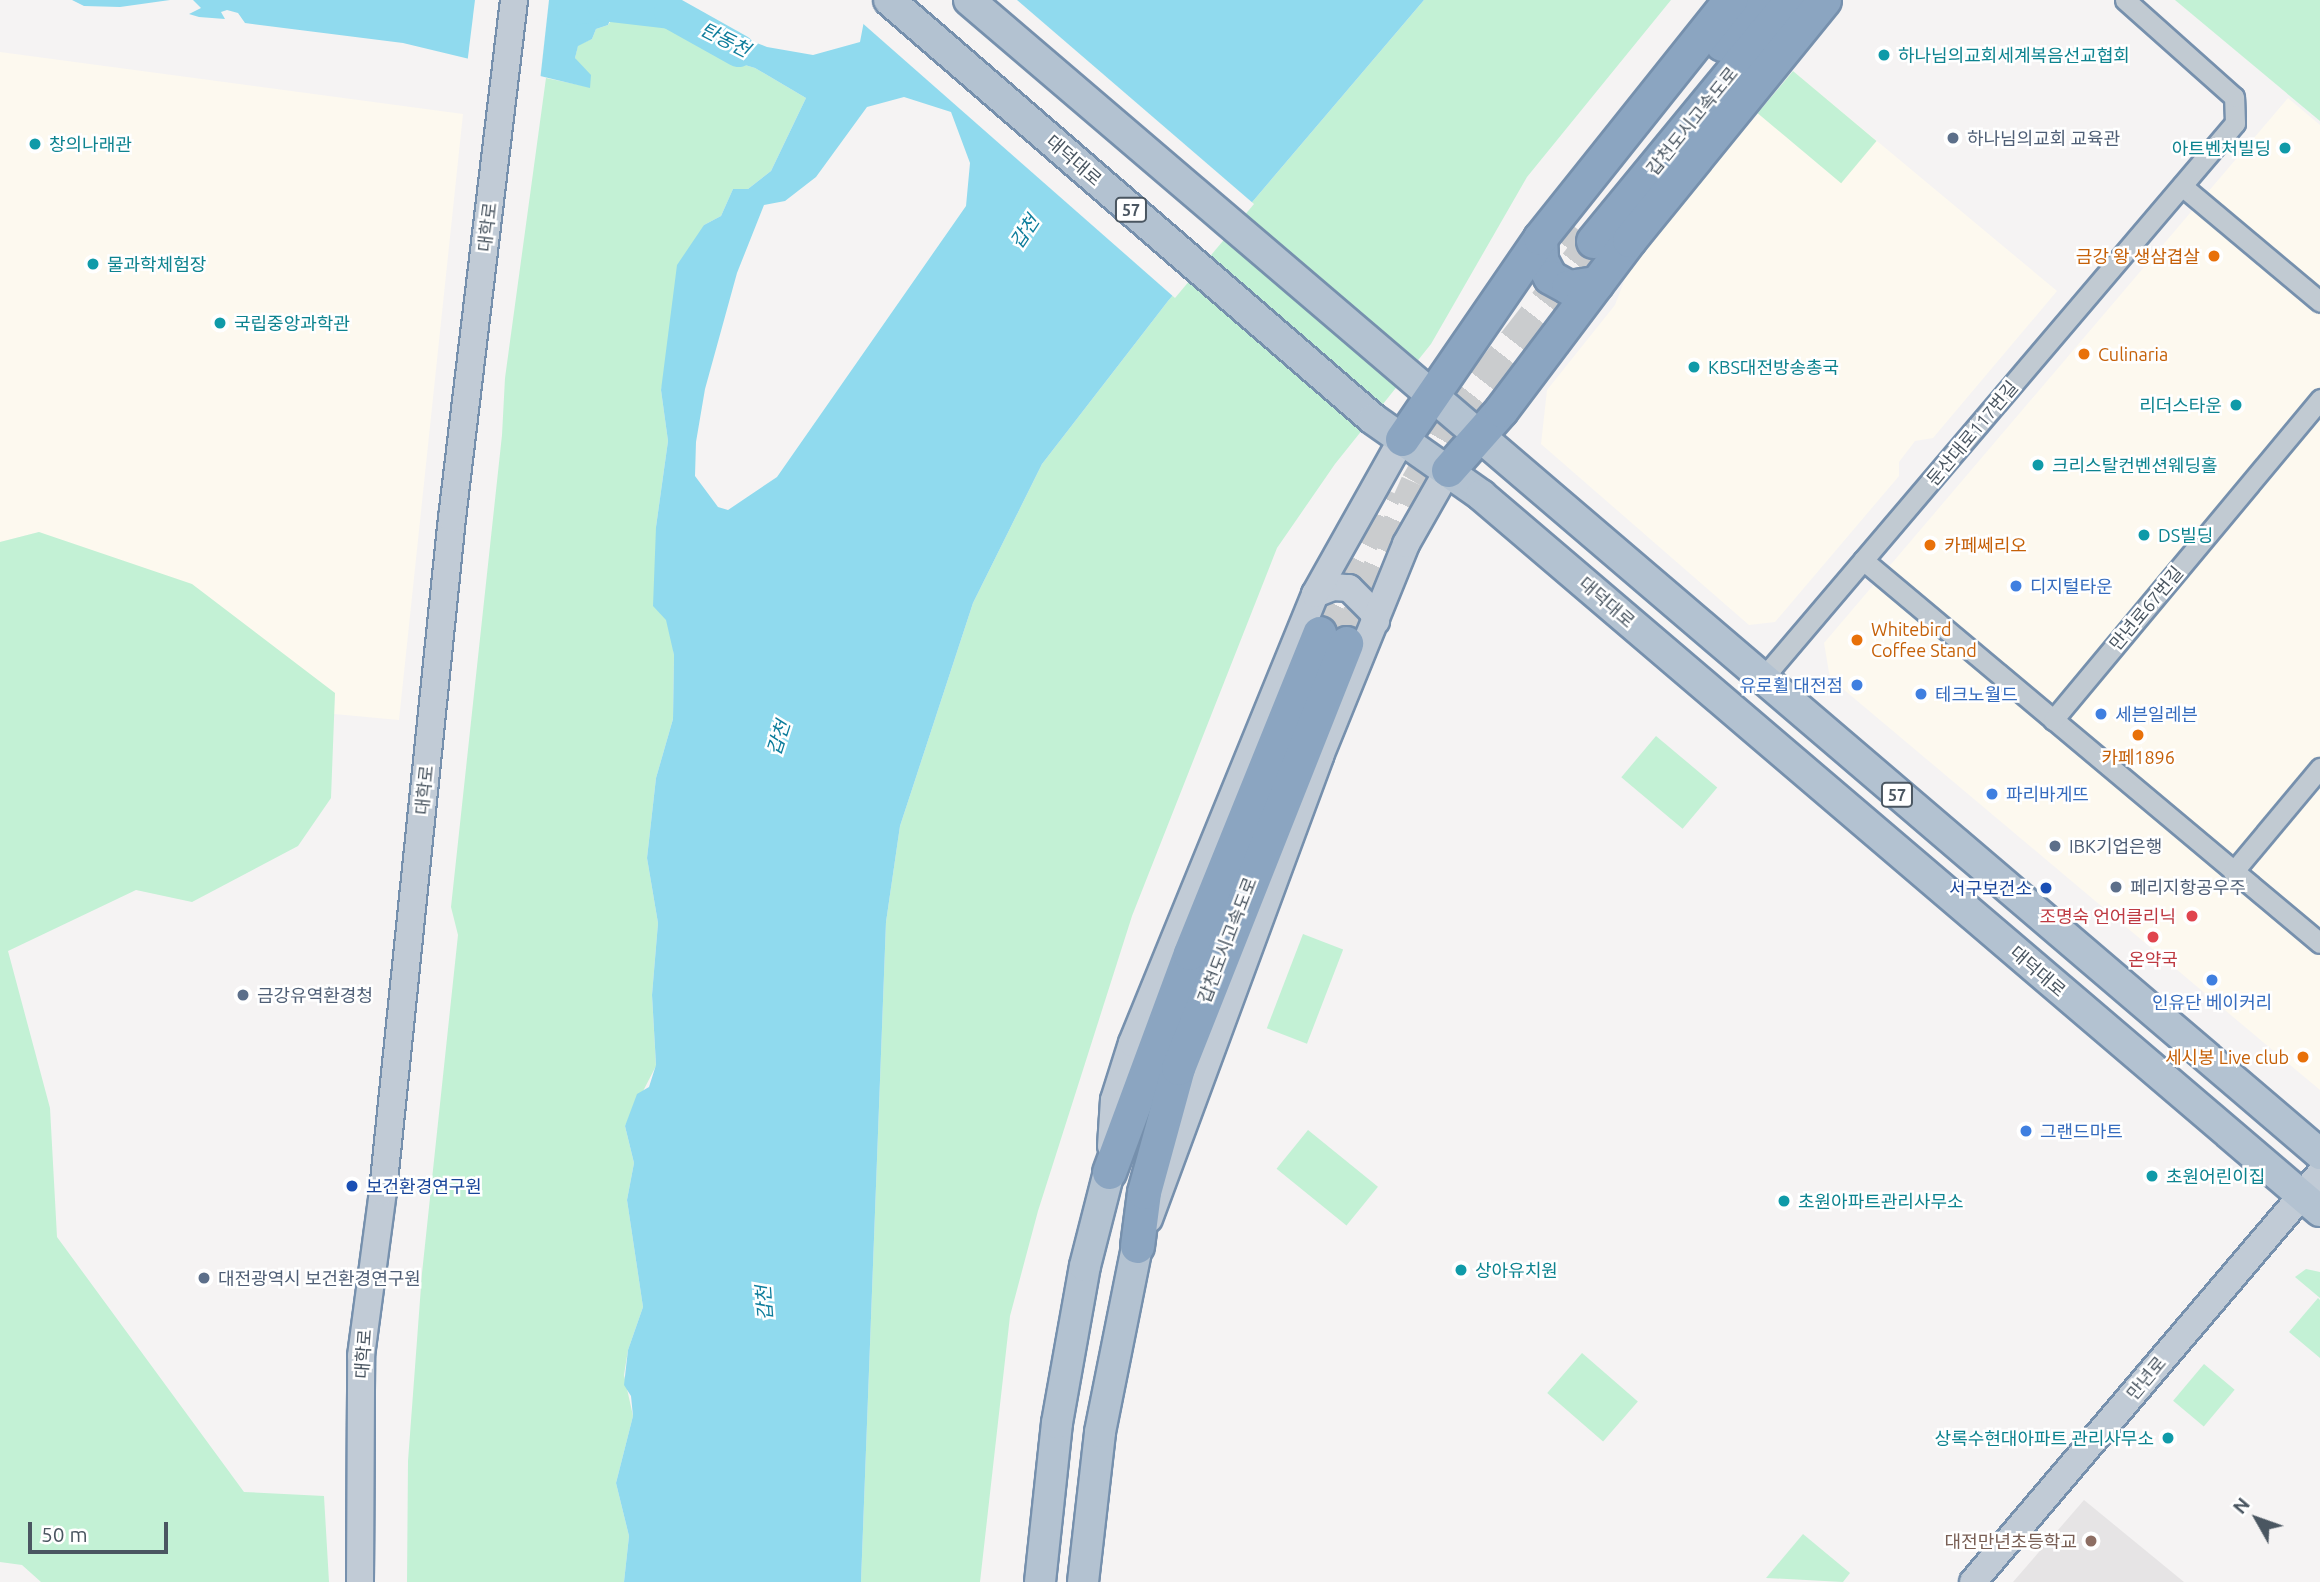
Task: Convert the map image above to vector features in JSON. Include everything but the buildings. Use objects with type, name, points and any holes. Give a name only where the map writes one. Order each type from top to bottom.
[{"type":"highway","points":[[1402,439],[1421,384],[1730,0]]},
{"type":"highway","name":"갑천도시고속도로","points":[[1758,0],[1583,233],[1791,0]]},
{"type":"highway","points":[[1448,470],[1476,434],[1501,410],[1597,282],[1824,0]]},
{"type":"highway","points":[[1539,238],[1541,260],[1550,277],[1568,287],[1597,282]]},
{"type":"highway","name":"갑천도시고속도로","points":[[1109,1172],[1190,953],[1333,638],[1178,1068],[1144,1192],[1137,1246]]},
{"type":"main road","name":"대덕대로","points":[[889,0],[1373,419],[1448,470],[2314,1194]]},
{"type":"main road","name":"57","points":[[969,0],[2320,1154]]},
{"type":"main road","points":[[1040,1582],[1056,1423],[1085,1266],[1109,1172]]},
{"type":"main road","points":[[1083,1582],[1100,1433],[1137,1246]]},
{"type":"street","name":"대학로","points":[[359,1582],[360,1356],[383,1191],[452,518],[514,0]]},
{"type":"street","name":"둔산대로117번길","points":[[1762,679],[2235,123],[2234,97],[2125,0]]},
{"type":"street","points":[[2182,186],[2320,302]]},
{"type":"street","name":"만년로67번길","points":[[2053,720],[2320,399]]},
{"type":"street","points":[[1109,1172],[1114,1100],[1132,1043],[1315,594],[1402,439]]},
{"type":"street","points":[[1137,1246],[1166,1180],[1277,866],[1417,522],[1448,470]]},
{"type":"street","points":[[1863,560],[2320,943]]},
{"type":"street","points":[[1315,594],[1333,587],[1349,588],[1373,611],[1376,621]]},
{"type":"street","points":[[2233,872],[2320,768]]},
{"type":"street","name":"만년로","points":[[1973,1582],[2314,1194]]},
{"type":"shaded area","name":"국립중앙과학관","points":[[0,52],[463,114],[399,720],[334,714],[335,693],[39,532],[0,542]]},
{"type":"shaded area","points":[[1793,71],[2057,291],[1933,438],[1915,441],[1899,462],[1899,476],[1775,622],[1749,625],[1541,444],[1547,390],[1615,305],[1628,271]]},
{"type":"shaded area","points":[[2288,98],[2320,125],[2320,1090],[1830,678],[1824,643]]},
{"type":"shaded area","name":"대전만년초등학교","points":[[2084,1500],[2184,1582],[2013,1582]]},
{"type":"green space","points":[[1424,0],[1671,0],[1527,177],[1431,344],[1335,464],[1277,548],[1132,916],[1038,1211],[1010,1316],[980,1582],[861,1582],[886,922],[900,826],[973,603],[1042,464],[1168,301]]},
{"type":"green space","points":[[2175,0],[2320,0],[2320,121]]},
{"type":"green space","points":[[617,12],[653,16],[695,33],[735,62],[755,68],[806,98],[771,171],[748,189],[733,189],[721,216],[704,225],[661,390],[668,441],[656,527],[674,655],[673,719],[656,778],[647,858],[658,923],[652,995],[656,1066],[625,1126],[634,1163],[627,1200],[643,1307],[628,1350],[624,1375],[633,1416],[616,1483],[629,1536],[624,1582],[407,1582],[408,1461],[422,1273],[458,935],[451,907],[502,435],[505,378],[546,78],[589,87],[575,58],[578,45],[592,39],[596,29],[608,25]]},
{"type":"green space","points":[[1793,71],[1876,141],[1841,183],[1758,113]]},
{"type":"green space","points":[[39,532],[192,584],[335,693],[331,798],[298,846],[192,902],[136,890],[8,951],[50,1108],[57,1237],[244,1492],[324,1496],[329,1582],[41,1582],[22,1565],[0,1562],[0,542]]},
{"type":"green space","points":[[1656,736],[1717,787],[1683,829],[1621,777]]},
{"type":"green space","points":[[1303,934],[1343,949],[1307,1044],[1267,1028]]},
{"type":"green space","points":[[1308,1130],[1378,1187],[1346,1225],[1277,1169]]},
{"type":"green space","points":[[2306,1269],[2320,1272],[2320,1298],[2295,1277]]},
{"type":"green space","points":[[2318,1298],[2320,1300],[2320,1358],[2289,1332]]},
{"type":"green space","points":[[1582,1353],[1638,1402],[1603,1442],[1547,1393]]},
{"type":"green space","points":[[2204,1364],[2235,1390],[2204,1426],[2173,1401]]},
{"type":"green space","points":[[1803,1534],[1850,1573],[1843,1582],[1766,1578]]},
{"type":"water","points":[[72,0],[170,0],[120,7],[84,6]]},
{"type":"water","points":[[193,0],[618,0],[608,25],[596,29],[592,39],[578,46],[575,58],[591,75],[590,88],[403,43],[245,23],[238,13],[227,10],[221,12],[225,19],[199,17],[189,14],[201,8]]},
{"type":"water","name":"갑천","points":[[868,0],[1424,0],[1168,301],[1042,464],[973,603],[900,826],[886,922],[861,1582],[624,1582],[629,1536],[616,1483],[633,1416],[631,1396],[624,1385],[628,1350],[643,1307],[627,1200],[634,1163],[625,1126],[637,1094],[649,1087],[656,1065],[652,995],[658,923],[647,858],[656,778],[673,719],[674,655],[666,620],[653,606],[656,527],[668,441],[661,390],[677,265],[704,225],[721,216],[733,189],[748,189],[771,171],[806,98],[755,68],[735,62],[695,33],[701,22],[767,47],[813,55],[860,42]],"holes":[[[904,97],[951,112],[970,163],[966,206],[777,477],[728,510],[718,507],[695,476],[696,442],[705,389],[737,273],[764,205],[785,201],[816,177],[867,107]]]},
{"type":"pier","points":[[475,0],[549,0],[540,81],[467,65]]},
{"type":"pier","points":[[865,0],[1017,0],[1254,204],[1175,298],[860,21]]},
{"type":"waterway","name":"탄동천","points":[[572,8],[603,4],[670,12],[738,50]]},
{"type":"tunnel","points":[[1528,280],[1572,224]]},
{"type":"tunnel","points":[[1346,643],[1417,483],[1453,421],[1593,241]]},
{"type":"tunnel","points":[[1319,633],[1387,489]]},
{"type":"place","name":"하나님의교회세계복음선교협회","points":[[1884,55]]},
{"type":"place","name":"하나님의교회 교육관","points":[[1953,138]]},
{"type":"place","name":"창의나래관","points":[[35,144]]},
{"type":"place","name":"아트벤처빌딩","points":[[2285,148]]},
{"type":"place","name":"금강 왕 생삼겹살","points":[[2214,256]]},
{"type":"place","name":"물과학체험장","points":[[93,264]]},
{"type":"place","name":"국립중앙과학관","points":[[220,323]]},
{"type":"place","name":"Culinaria","points":[[2084,354]]},
{"type":"place","name":"KBS대전방송총국","points":[[1694,367]]},
{"type":"place","name":"리더스타운","points":[[2236,405]]},
{"type":"place","name":"크리스탈컨벤션웨딩홀","points":[[2038,465]]},
{"type":"place","name":"DS빌딩","points":[[2144,535]]},
{"type":"place","name":"카페쎄리오","points":[[1930,545]]},
{"type":"place","name":"디지털타운","points":[[2016,586]]},
{"type":"place","name":"Whitebird Coffee Stand","points":[[1857,640]]},
{"type":"place","name":"유로휠 대전점","points":[[1857,685]]},
{"type":"place","name":"테크노월드","points":[[1921,694]]},
{"type":"place","name":"세븐일레븐","points":[[2101,714]]},
{"type":"place","name":"카페1896","points":[[2138,735]]},
{"type":"place","name":"파리바게뜨","points":[[1992,794]]},
{"type":"place","name":"IBK기업은행","points":[[2055,846]]},
{"type":"place","name":"페리지항공우주","points":[[2116,887]]},
{"type":"place","name":"서구보건소","points":[[2046,888]]},
{"type":"place","name":"조명숙 언어클리닉","points":[[2192,916]]},
{"type":"place","name":"온약국","points":[[2153,937]]},
{"type":"place","name":"인유단 베이커리","points":[[2212,980]]},
{"type":"place","name":"금강유역환경청","points":[[243,995]]},
{"type":"place","name":"세시봉 Live club","points":[[2303,1057]]},
{"type":"place","name":"그랜드마트","points":[[2026,1131]]},
{"type":"place","name":"초원어린이집","points":[[2152,1176]]},
{"type":"place","name":"보건환경연구원","points":[[352,1186]]},
{"type":"place","name":"초원아파트관리사무소","points":[[1784,1201]]},
{"type":"place","name":"상아유치원","points":[[1461,1270]]},
{"type":"place","name":"대전광역시 보건환경연구원","points":[[204,1278]]},
{"type":"place","name":"상록수현대아파트 관리사무소","points":[[2168,1438]]},
{"type":"place","name":"대전만년초등학교","points":[[2091,1541]]}]
